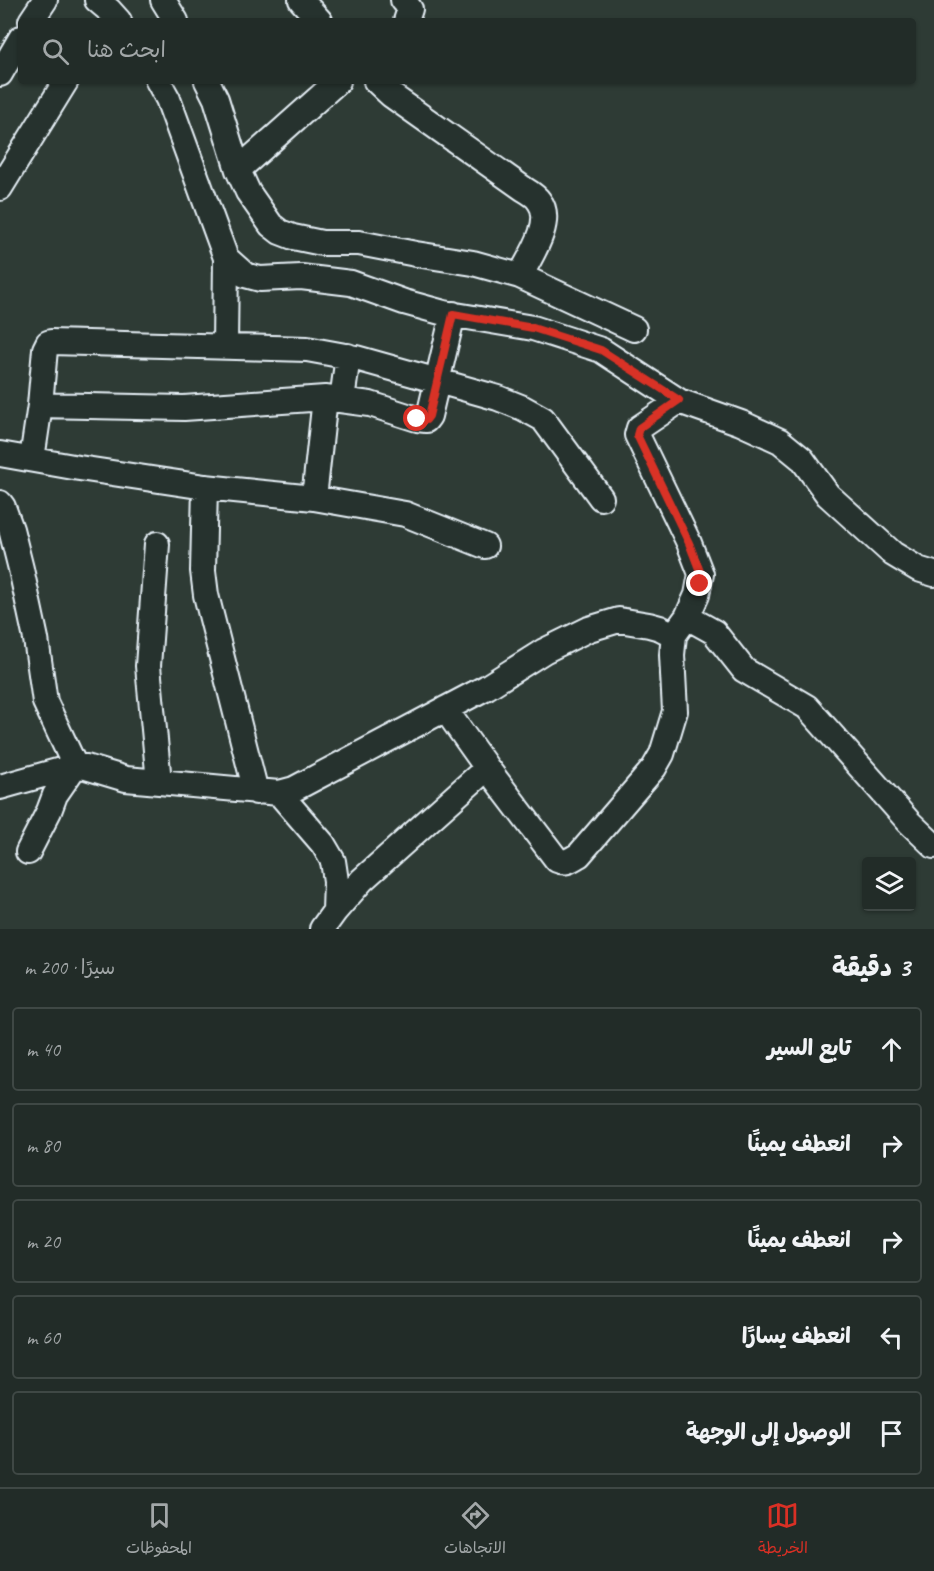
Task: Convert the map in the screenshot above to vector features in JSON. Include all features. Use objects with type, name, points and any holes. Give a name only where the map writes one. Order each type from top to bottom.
[{"type":"street","points":[[33,18],[45,0]]},
{"type":"street","points":[[163,0],[174,18]]},
{"type":"street","points":[[301,0],[317,18]]},
{"type":"street","points":[[403,0],[410,9],[407,18]]},
{"type":"street","points":[[0,74],[18,43]]},
{"type":"street","points":[[0,189],[64,84]]},
{"type":"street","points":[[160,84],[168,99],[226,258],[225,346]]},
{"type":"street","points":[[208,84],[216,99],[238,170],[248,192],[271,225],[280,232],[322,243],[360,243],[473,262],[520,276],[634,329]]},
{"type":"street","points":[[238,170],[335,84]]},
{"type":"street","points":[[380,84],[391,95],[540,201],[544,226],[520,276]]},
{"type":"street","points":[[226,258],[245,275],[260,279],[301,277],[351,283],[404,302],[444,313],[533,328],[601,350],[679,400],[741,423],[780,441],[802,459],[828,495],[893,554],[918,569],[934,574]]},
{"type":"street","points":[[40,405],[184,408],[333,399],[370,404],[426,420],[438,381],[453,314]]},
{"type":"street","points":[[32,459],[45,349],[48,343],[308,349],[348,356],[507,401],[523,408],[543,419],[601,498]]},
{"type":"street","points":[[314,498],[333,399],[348,356]]},
{"type":"street","points":[[445,710],[557,860],[563,862],[568,862],[579,855],[654,768],[662,754],[675,711],[672,655],[680,626],[697,595],[701,574],[689,543],[637,435],[639,428],[679,400]]},
{"type":"street","points":[[0,454],[205,487],[314,498],[405,514],[485,546]]},
{"type":"street","points":[[205,487],[203,571],[206,595],[268,792],[322,844],[333,861],[336,881],[328,920]]},
{"type":"street","points":[[0,502],[11,529],[21,569],[36,639],[45,702],[75,766]]},
{"type":"street","points":[[158,544],[148,666],[159,782]]},
{"type":"street","points":[[0,787],[75,766],[86,766],[126,779],[268,792],[294,789],[487,687],[544,651],[589,629],[618,620],[714,632],[744,670],[807,707],[909,822],[934,846]]},
{"type":"street","points":[[28,852],[55,795],[75,766]]},
{"type":"street","points":[[328,920],[362,880],[487,768]]},
{"type":"route","points":[[417,419],[423,421],[429,416],[453,314],[533,328],[601,350],[679,400],[639,428],[637,435],[689,543],[701,574],[700,584]]}]
